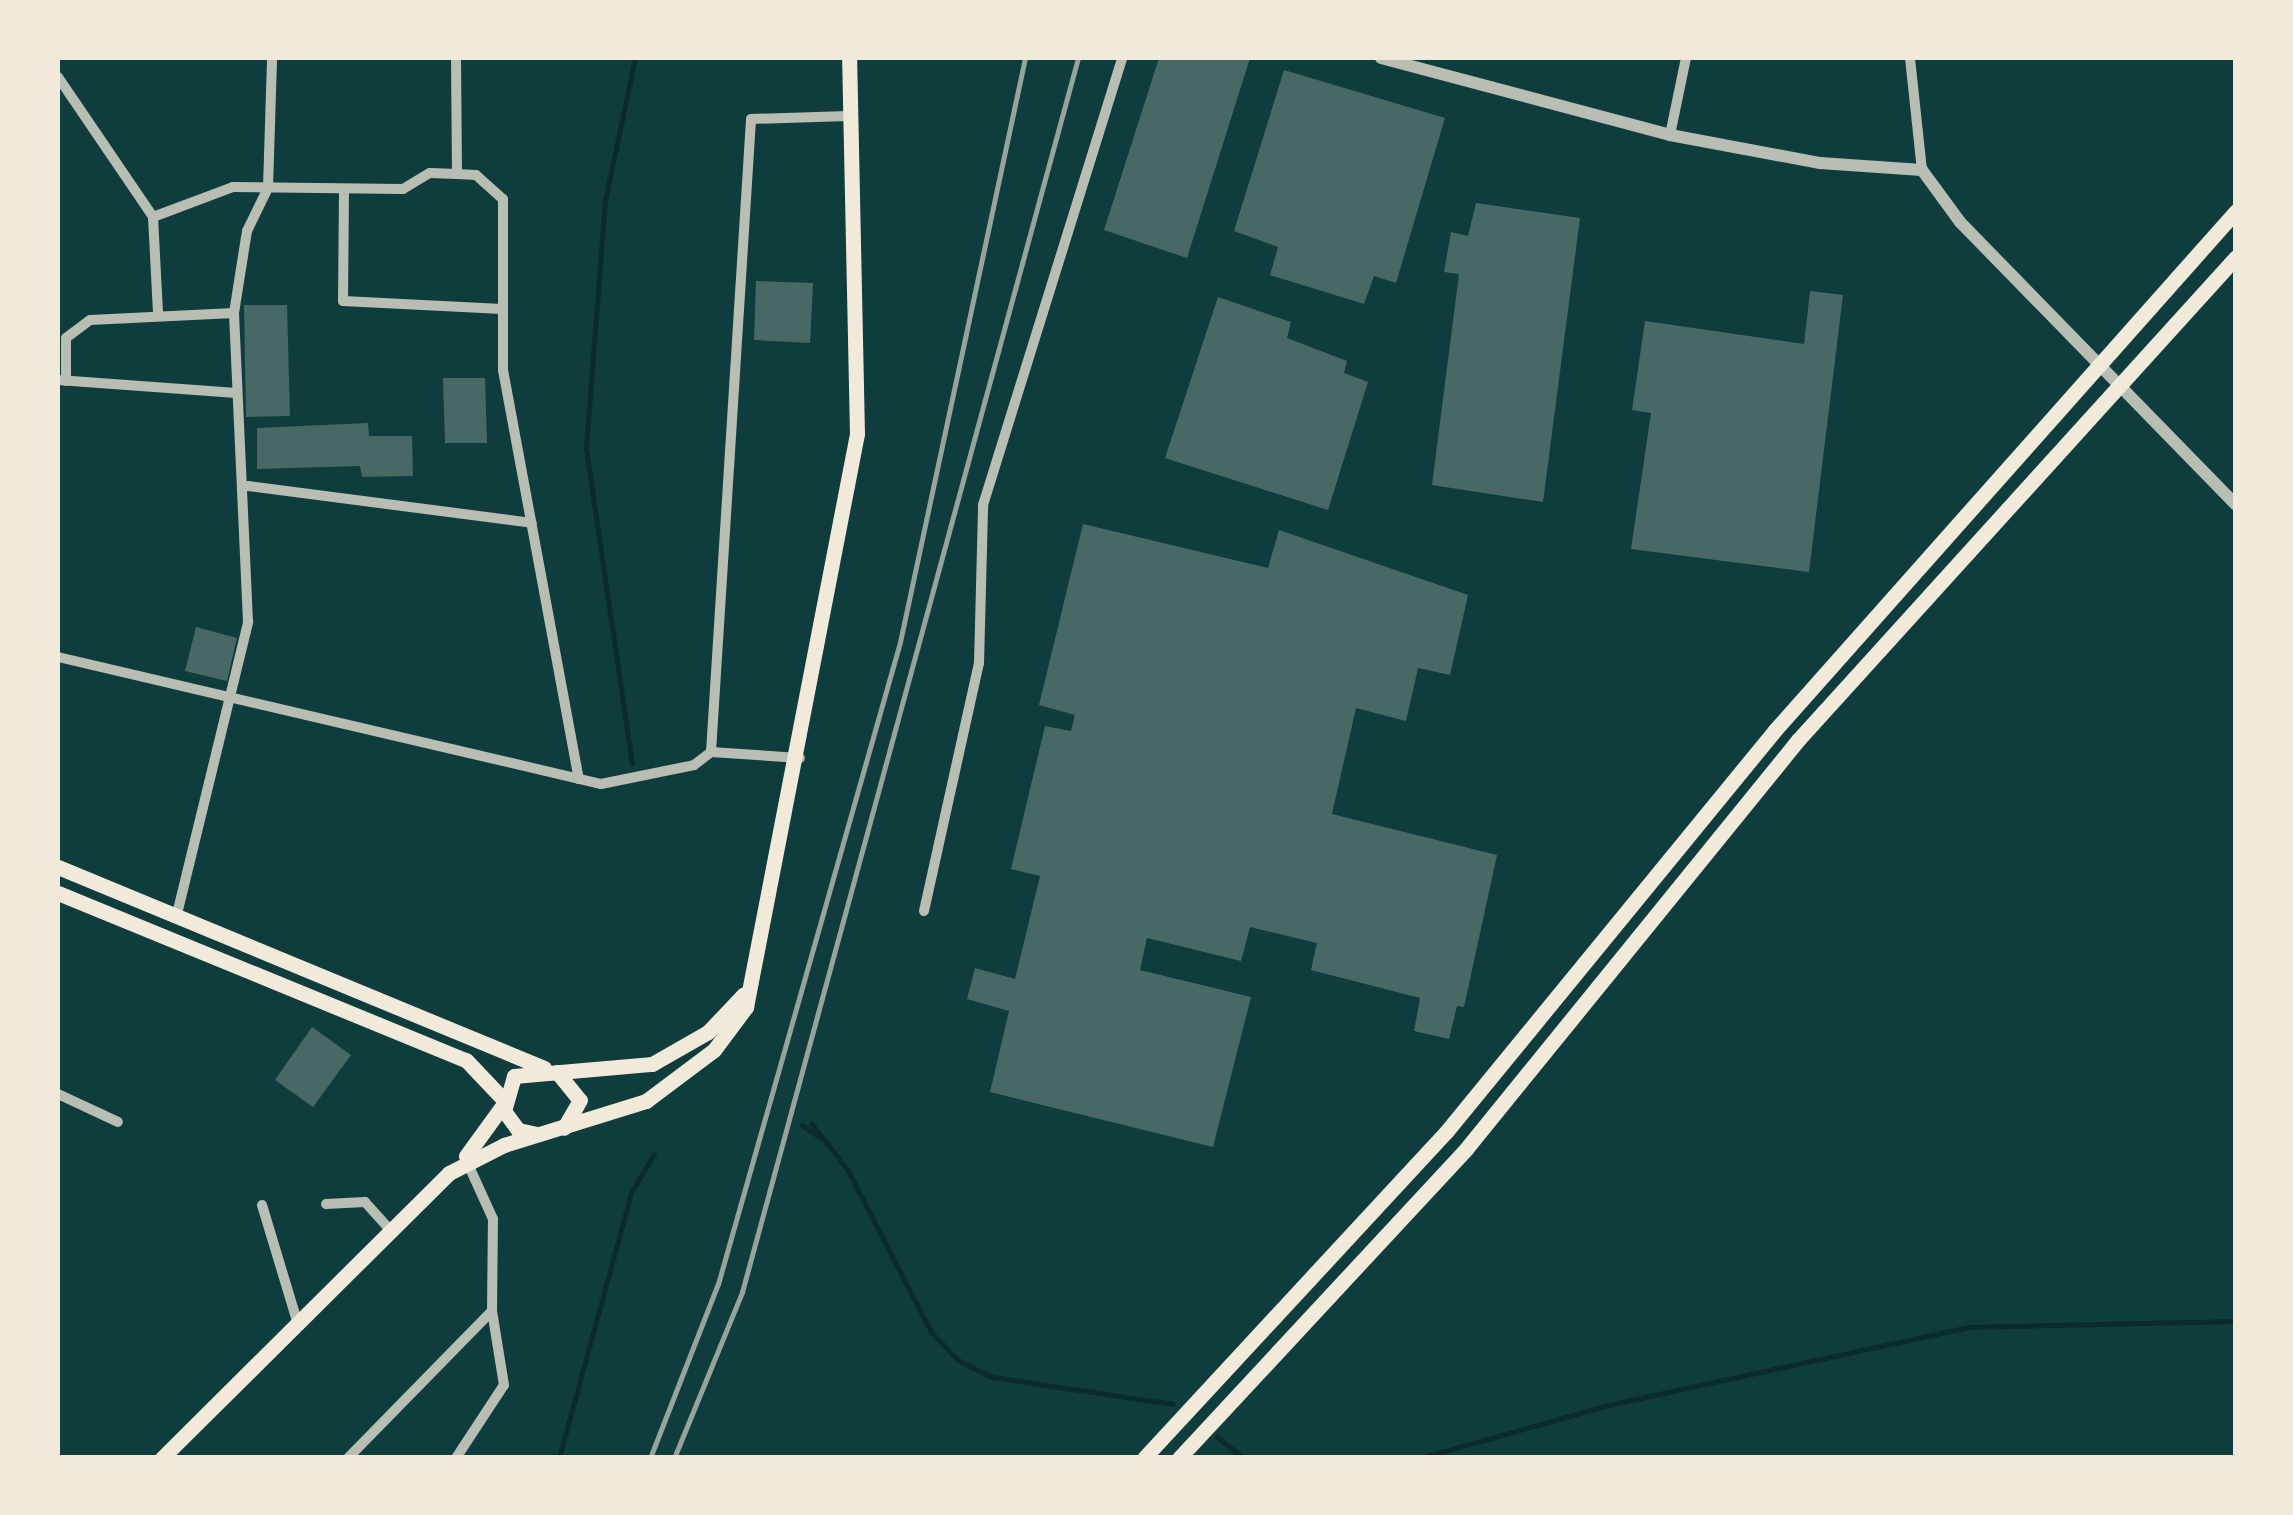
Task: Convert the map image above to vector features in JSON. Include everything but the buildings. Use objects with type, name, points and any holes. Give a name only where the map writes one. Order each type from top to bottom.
[{"type":"main road","points":[[58,893],[466,1060],[502,1101],[518,1130],[550,1132],[625,1112],[694,1068],[741,1016],[759,964],[801,758],[856,434],[849,58]]},
{"type":"main road","points":[[1144,1458],[1446,1132],[1707,810],[2236,211]]},
{"type":"main road","points":[[1179,1458],[1466,1149],[1736,812],[2117,383],[2236,256]]},
{"type":"main road","points":[[58,866],[550,1070],[580,1107],[573,1123],[467,1162],[442,1180]]},
{"type":"main road","points":[[162,1458],[494,1126],[502,1101],[518,1073],[619,1073],[682,1050],[732,1010],[759,964]]},
{"type":"street","points":[[177,914],[248,622],[248,486],[237,393],[234,313],[247,231],[268,188],[272,58]]},
{"type":"street","points":[[456,58],[457,174]]},
{"type":"street","points":[[924,911],[979,664],[983,505],[1122,58]]},
{"type":"street","points":[[1381,58],[1670,135],[1820,163],[1922,170]]},
{"type":"street","points":[[1670,135],[1686,58]]},
{"type":"street","points":[[1910,58],[1922,170],[2098,363],[2236,506]]},
{"type":"street","points":[[58,77],[153,217],[158,314]]},
{"type":"street","points":[[711,752],[751,119],[848,116]]},
{"type":"street","points":[[153,217],[233,187],[403,189],[430,172],[476,176],[503,199],[502,370],[578,779]]},
{"type":"street","points":[[344,190],[343,301],[502,309]]},
{"type":"street","points":[[234,313],[90,320],[66,338],[62,380],[237,393]]},
{"type":"street","points":[[248,486],[532,523]]},
{"type":"street","points":[[58,657],[578,779],[634,780],[711,752],[801,758]]},
{"type":"street","points":[[58,1094],[118,1122]]},
{"type":"street","points":[[456,1458],[504,1385],[492,1311],[492,1218],[467,1162]]},
{"type":"street","points":[[326,1204],[365,1202],[390,1230]]},
{"type":"street","points":[[262,1205],[298,1321]]},
{"type":"street","points":[[348,1458],[492,1311]]},
{"type":"waterway","points":[[632,764],[586,447],[605,201],[635,58]]},
{"type":"waterway","points":[[811,1123],[847,1169],[931,1332],[958,1360],[992,1377],[1173,1404]]},
{"type":"waterway","points":[[802,1125],[822,1139]]},
{"type":"waterway","points":[[559,1458],[631,1193],[654,1154]]},
{"type":"waterway","points":[[1420,1458],[1608,1405],[1970,1327],[2236,1321]]},
{"type":"waterway","points":[[1217,1437],[1244,1458]]},
{"type":"railway","points":[[650,1458],[718,1284],[900,642],[1025,58]]},
{"type":"railway","points":[[674,1458],[742,1292],[1078,58]]}]
